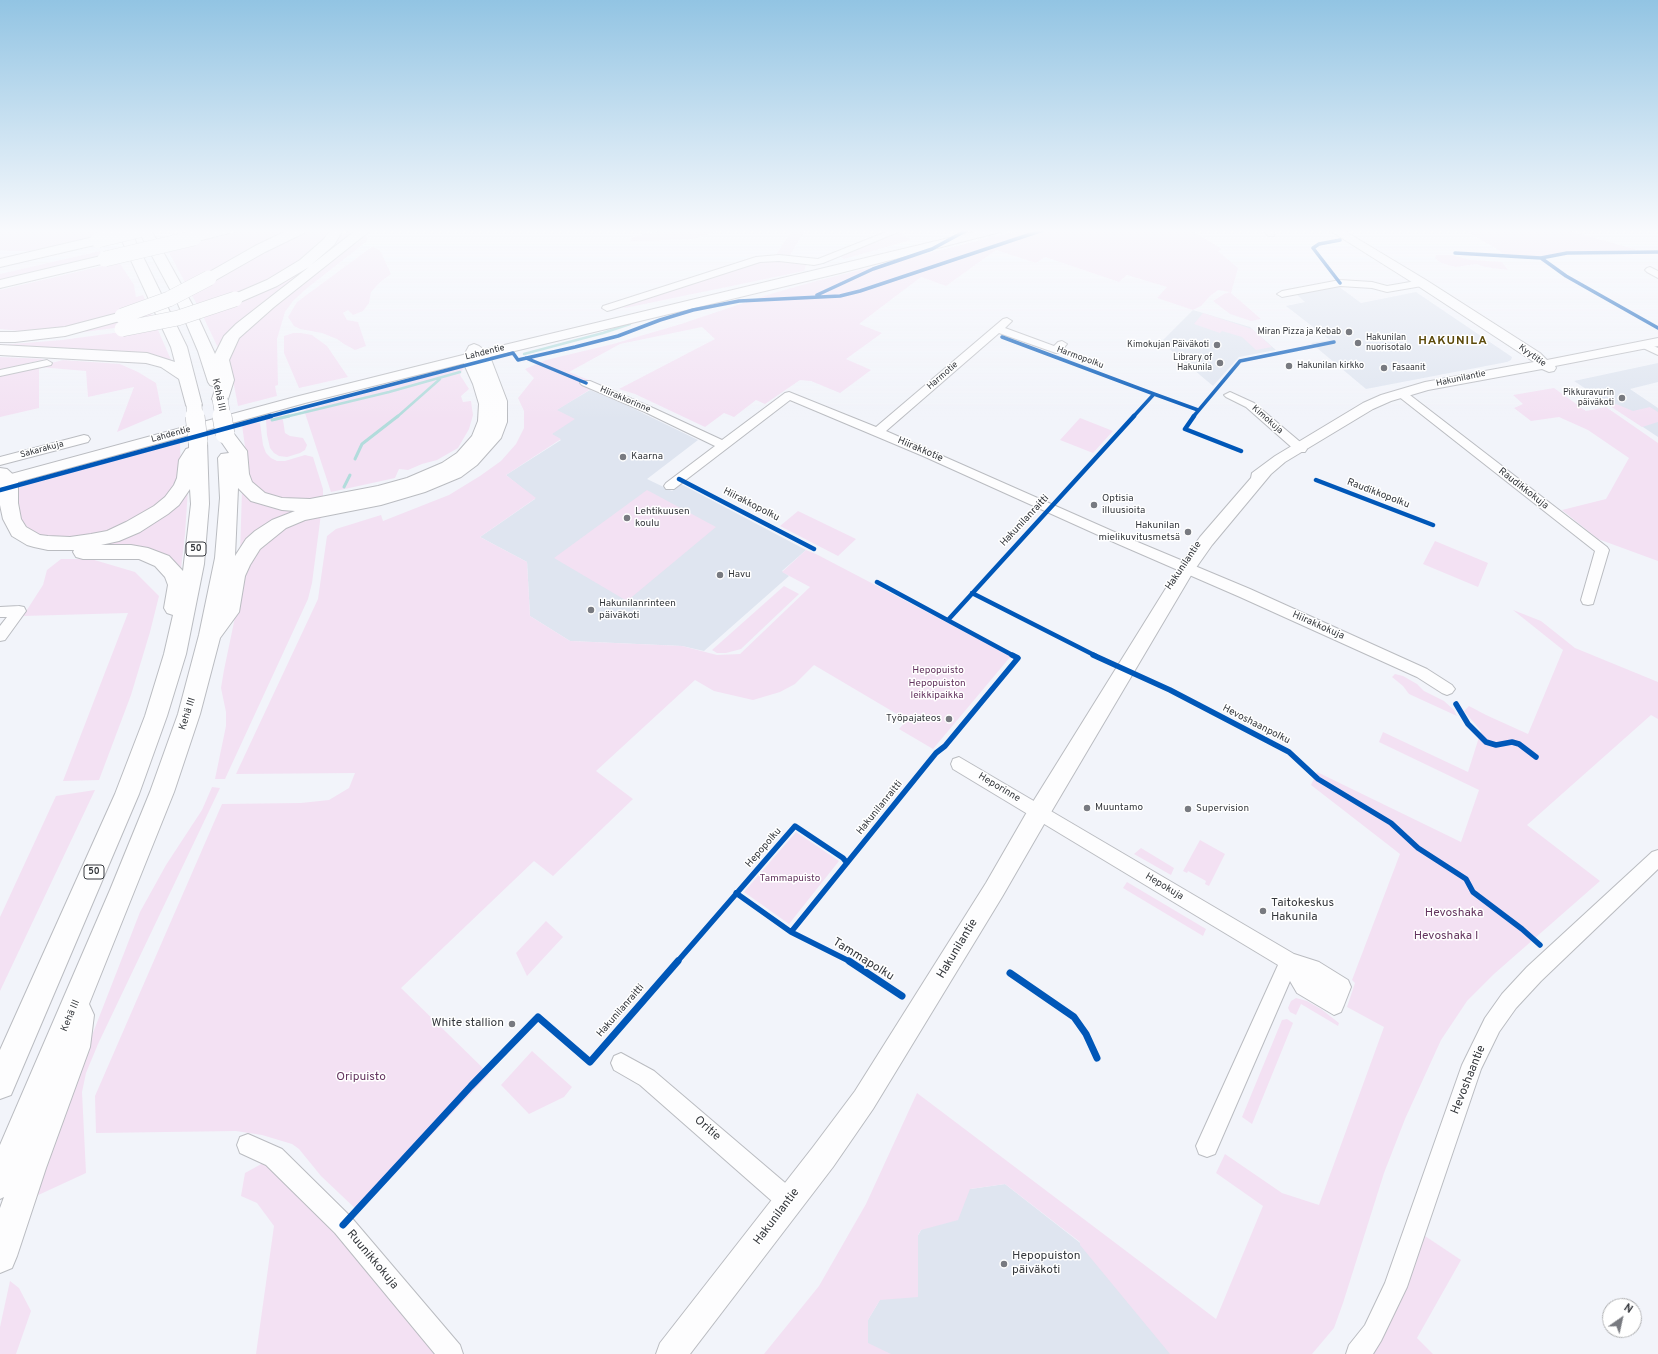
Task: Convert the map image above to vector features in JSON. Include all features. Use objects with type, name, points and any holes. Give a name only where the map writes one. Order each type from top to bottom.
[{"type":"highway","name":"50","points":[[0,1084],[127,794],[156,716],[175,654],[187,601],[198,534],[200,480],[194,405],[179,347],[153,293]]},
{"type":"highway","name":"Kehä III","points":[[0,1183],[84,984],[162,792],[189,714],[210,635],[219,594],[227,534],[229,485],[225,434],[220,399],[212,369],[195,324],[179,293]]},
{"type":"highway","points":[[0,342],[59,338],[122,323],[180,293]]},
{"type":"highway","points":[[0,337],[178,318],[248,293]]},
{"type":"highway","points":[[220,399],[226,380],[221,360],[232,336],[283,293]]},
{"type":"highway","points":[[0,350],[147,358],[167,364],[188,378]]},
{"type":"highway","points":[[225,434],[238,451],[240,474],[244,484],[258,497],[269,501],[297,506],[310,505],[379,492],[413,482],[453,464],[463,457],[480,437],[486,422],[487,404],[481,384],[472,364],[475,353]]},
{"type":"highway","points":[[210,635],[229,612],[235,576],[245,554],[253,544],[269,530],[301,515],[381,499],[430,484],[455,473],[482,450],[492,438],[499,422],[499,401],[475,353]]},
{"type":"highway","points":[[2,474],[12,519],[19,531],[34,540],[48,543],[70,544],[91,541],[112,536],[133,527],[162,510],[172,501],[183,486],[186,478],[188,460],[198,442]]},
{"type":"highway","points":[[0,530],[7,538],[23,547],[36,551],[131,552],[142,553],[162,561],[175,575],[178,585],[170,624],[175,654]]},
{"type":"highway","points":[[0,1256],[30,1168],[75,1047],[84,984]]},
{"type":"main road","name":"Lahdentie","points":[[2,474],[300,400],[632,312],[717,293]]},
{"type":"main road","name":"Lahdentie","points":[[475,353],[736,293]]},
{"type":"main road","name":"Kyytitie","points":[[1431,293],[1532,365],[1548,367]]},
{"type":"main road","name":"Kyytitie","points":[[1432,293],[1548,367]]},
{"type":"main road","name":"Hakunilantie","points":[[671,1354],[790,1201],[859,1106],[895,1052],[998,883],[1039,812],[1158,618],[1184,567],[1274,464],[1368,406],[1386,398],[1516,371],[1548,367],[1569,370],[1655,348]]},
{"type":"main road","name":"Hakunilantie","points":[[1405,395],[1425,386],[1532,365]]},
{"type":"main road","name":"Hakunilantie","points":[[661,1354],[739,1268]]},
{"type":"street","points":[[607,308],[653,293]]},
{"type":"street","points":[[1282,294],[1286,293]]},
{"type":"street","name":"Harmotie","points":[[878,432],[1007,321]]},
{"type":"street","points":[[998,329],[1056,350],[1062,344]]},
{"type":"street","points":[[0,373],[46,363]]},
{"type":"street","name":"Hiirakkorinne","points":[[586,383],[649,410],[722,445]]},
{"type":"street","name":"Hiirakkotie","points":[[670,486],[789,395],[878,432],[1184,567]]},
{"type":"street","name":"Kimokuja","points":[[1230,395],[1250,404],[1300,448]]},
{"type":"street","name":"Raudikkokuja","points":[[1405,395],[1602,550],[1588,600]]},
{"type":"street","name":"Sakarakuja","points":[[2,474],[84,439]]},
{"type":"street","name":"Hiirakkokuja","points":[[1184,567],[1416,670],[1447,689]]},
{"type":"street","points":[[0,612],[19,611],[0,636]]},
{"type":"street","name":"Heporinne","points":[[959,764],[1039,812]]},
{"type":"street","name":"Hepokuja","points":[[1039,812],[1289,961],[1207,1146]]},
{"type":"street","name":"Hevoshaantie","points":[[1358,1354],[1373,1333],[1394,1287],[1472,1065],[1492,1025],[1509,1001],[1534,974],[1658,858]]},
{"type":"street","name":"Oritie","points":[[621,1063],[647,1078],[790,1201]]},
{"type":"street","name":"Ruunikkokuja","points":[[248,1145],[274,1157],[343,1225],[451,1354]]},
{"type":"shaded area","points":[[1348,293],[1361,303],[1410,293],[1418,293],[1512,357],[1511,360],[1507,362],[1366,389],[1311,343],[1330,340],[1286,306],[1305,302],[1296,294]]},
{"type":"shaded area","points":[[1193,310],[1250,327],[1276,350],[1239,357],[1213,386],[1161,342]]},
{"type":"shaded area","name":"Pikkuravurin päiväkoti","points":[[1658,363],[1658,382],[1630,389],[1658,408],[1658,437],[1574,381]]},
{"type":"shaded area","name":"Lehtikuusen koulu","points":[[590,390],[624,404],[698,440],[647,479],[672,491],[681,484],[806,550],[782,571],[789,576],[704,651],[682,646],[570,641],[530,616],[527,562],[480,537],[535,499],[506,475],[561,440],[552,435],[556,410]]},
{"type":"shaded area","name":"Hepopuiston päiväkoti","points":[[1005,1184],[1218,1351],[1219,1354],[862,1354],[859,1335],[943,1193]]},
{"type":"green space","points":[[0,293],[135,293],[136,297],[143,295],[171,360],[144,354],[0,345],[62,340],[121,332],[122,327],[54,336],[83,329],[138,304],[110,315],[63,327],[20,331],[0,329]]},
{"type":"green space","points":[[191,293],[242,293],[222,302],[227,306],[258,293],[279,293],[244,320],[218,348]]},
{"type":"green space","points":[[290,293],[301,293],[293,301],[285,312],[277,339],[278,385],[275,386],[277,396],[238,406],[229,360],[230,351],[233,344],[249,325]]},
{"type":"green space","points":[[309,293],[371,293],[369,303],[363,311],[353,315],[348,310],[343,313],[347,320],[358,322],[366,346],[355,350],[337,339],[322,333],[300,329],[294,326],[288,317],[297,302]]},
{"type":"green space","points":[[658,293],[697,293],[625,308],[618,306]]},
{"type":"green space","points":[[773,293],[900,293],[859,324],[882,333],[846,359],[871,370],[840,393],[811,381],[800,380],[765,404],[756,400],[734,417],[724,413],[705,427],[635,394],[619,389],[715,339],[702,327],[620,344],[569,372],[599,384],[557,410],[575,419],[552,434],[561,439],[506,475],[536,498],[480,537],[527,562],[530,616],[570,641],[682,646],[717,655],[740,654],[810,587],[782,572],[806,550],[1011,656],[933,749],[899,729],[907,720],[814,665],[795,684],[780,692],[753,700],[714,691],[695,680],[596,771],[633,799],[553,876],[534,861],[401,988],[489,1074],[359,1212],[321,1176],[299,1149],[292,1144],[262,1135],[236,1131],[96,1133],[95,1096],[222,804],[301,803],[329,800],[349,788],[355,773],[236,774],[318,599],[327,536],[336,529],[381,515],[383,521],[449,495],[501,461],[516,444],[524,428],[524,411],[518,398],[534,378],[525,369],[546,360],[613,344],[681,324]]},
{"type":"green space","points":[[1161,293],[1214,293],[1201,306],[1193,310],[1157,298]]},
{"type":"green space","points":[[1231,293],[1261,319],[1251,321],[1230,314],[1213,301],[1224,294]]},
{"type":"green space","points":[[1203,313],[1252,329],[1272,347],[1256,350],[1242,337],[1222,331],[1220,333],[1194,324]]},
{"type":"green space","points":[[293,333],[312,335],[327,346],[348,377],[299,388],[284,353],[284,336]]},
{"type":"green space","points":[[0,357],[45,359],[0,370]]},
{"type":"green space","points":[[63,360],[120,364],[138,372],[156,383],[162,413],[117,432],[134,387],[88,397],[86,371],[39,367],[39,408],[0,417],[0,376]]},
{"type":"green space","points":[[464,367],[460,375],[469,389],[461,396],[463,402],[471,401],[473,415],[469,429],[458,448],[437,460],[408,470],[399,469],[395,478],[331,492],[304,410]]},
{"type":"green space","points":[[1554,388],[1586,411],[1606,407],[1658,443],[1658,561],[1598,539],[1562,510],[1606,499],[1629,458],[1588,430],[1559,417],[1531,421],[1514,408],[1523,404],[1513,395]]},
{"type":"green space","points":[[1616,404],[1633,411],[1650,407],[1658,412],[1658,422],[1642,427],[1610,406]]},
{"type":"green space","points":[[282,414],[285,433],[290,436],[303,438],[307,445],[305,450],[300,453],[287,457],[279,456],[274,453],[270,448],[267,435],[266,420]]},
{"type":"green space","points":[[1080,418],[1113,431],[1093,453],[1060,440]]},
{"type":"green space","points":[[253,422],[260,423],[263,445],[266,453],[271,458],[277,461],[285,461],[305,455],[313,457],[323,489],[323,498],[311,500],[287,500],[266,494],[254,485],[250,479],[242,425]]},
{"type":"green space","points":[[180,442],[181,474],[163,503],[109,532],[75,538],[42,536],[31,531],[21,520],[17,487]]},
{"type":"green space","points":[[188,489],[181,569],[172,564],[88,544]]},
{"type":"green space","points":[[647,490],[716,527],[627,601],[554,558]]},
{"type":"green space","points":[[242,491],[299,509],[240,554]]},
{"type":"green space","points":[[798,511],[856,539],[838,556],[780,526]]},
{"type":"green space","points":[[321,514],[312,583],[308,599],[225,779],[215,779],[226,726],[226,712],[221,688],[244,574],[254,554],[281,528]]},
{"type":"green space","points":[[1435,541],[1488,563],[1478,587],[1423,564]]},
{"type":"green space","points":[[61,559],[91,559],[135,572],[159,596],[131,695],[99,780],[63,781],[128,613],[23,616],[43,585],[47,570]]},
{"type":"green space","points":[[784,586],[799,594],[741,649],[726,653],[717,653],[712,650]]},
{"type":"green space","name":"Hevoshaka","points":[[1513,610],[1541,621],[1575,648],[1658,682],[1658,719],[1651,715],[1527,825],[1600,881],[1494,974],[1467,1001],[1441,1040],[1405,1119],[1384,1173],[1334,1328],[1312,1354],[1170,1354],[1080,1245],[1080,1242],[1005,1184],[970,1189],[958,1220],[921,1230],[918,1235],[918,1297],[880,1300],[868,1320],[868,1343],[891,1354],[764,1354],[819,1286],[866,1204],[917,1093],[1216,1319],[1263,1206],[1216,1173],[1225,1154],[1282,1193],[1319,1205],[1384,1027],[1347,1007],[1355,983],[1352,980],[1400,854],[1311,785],[1317,772],[1461,842],[1479,790],[1379,742],[1383,732],[1468,772],[1481,731],[1464,711],[1469,706],[1528,734],[1563,650]]},
{"type":"green space","points":[[1395,674],[1403,676],[1417,684],[1424,691],[1444,701],[1454,710],[1457,716],[1409,694],[1403,686],[1392,677]]},
{"type":"green space","points":[[212,787],[220,788],[98,1044],[86,1073],[82,1092],[86,1173],[34,1197],[84,1056],[140,912],[166,865],[202,810]]},
{"type":"green space","points":[[95,790],[0,991],[0,917],[56,796]]},
{"type":"green space","name":"Tammapuisto","points":[[796,832],[839,861],[789,924],[744,892]]},
{"type":"green space","points":[[1200,840],[1225,854],[1209,886],[1205,884],[1206,881],[1188,871],[1187,873],[1183,871]]},
{"type":"green space","points":[[1141,848],[1174,868],[1171,875],[1134,854]]},
{"type":"green space","points":[[1127,882],[1206,929],[1203,936],[1123,888]]},
{"type":"green space","points":[[546,921],[563,937],[527,976],[516,953]]},
{"type":"green space","points":[[1296,998],[1307,1001],[1321,1009],[1339,1023],[1338,1026],[1301,1004],[1296,1015],[1290,1012],[1288,1008],[1291,1001]]},
{"type":"green space","points":[[1287,1019],[1293,1023],[1252,1124],[1242,1117],[1282,1020]]},
{"type":"green space","points":[[532,1051],[572,1087],[564,1097],[529,1114],[501,1085]]},
{"type":"green space","points":[[265,1162],[333,1226],[437,1354],[256,1354],[274,1226],[257,1203],[241,1196],[245,1173]]},
{"type":"green space","points":[[1425,1236],[1461,1260],[1417,1338],[1433,1354],[1373,1354],[1404,1294]]},
{"type":"green space","points":[[10,1281],[19,1288],[31,1311],[16,1354],[0,1354],[0,1327]]},
{"type":"waterway","points":[[524,354],[603,333],[630,324]]},
{"type":"waterway","points":[[285,417],[389,392],[460,372]]},
{"type":"waterway","points":[[397,417],[440,379]]},
{"type":"waterway","points":[[272,420],[289,416]]},
{"type":"waterway","points":[[355,459],[362,444],[398,416]]},
{"type":"waterway","points":[[344,487],[350,475]]},
{"type":"cycle path","points":[[817,295],[821,293]]},
{"type":"cycle path","points":[[0,490],[236,425],[513,353],[518,360],[618,336],[660,320],[693,310],[739,301],[840,296],[851,293]]},
{"type":"cycle path","points":[[1596,293],[1658,328]]},
{"type":"cycle path","name":"Harmopolku","points":[[1002,337],[1154,394]]},
{"type":"cycle path","points":[[1241,451],[1185,429],[1198,410],[1240,361],[1334,342]]},
{"type":"cycle path","points":[[526,358],[586,383]]},
{"type":"cycle path","name":"Hakunilanraitti","points":[[948,620],[1154,394],[1198,410]]},
{"type":"cycle path","name":"Hiirakkopolku","points":[[679,479],[814,549]]},
{"type":"cycle path","name":"Raudikkopolku","points":[[1316,480],[1433,525]]},
{"type":"cycle path","name":"Hakunilanraitti","points":[[736,893],[791,932],[936,753],[945,746],[1018,658],[877,582]]},
{"type":"cycle path","name":"Hevoshaanpolku","points":[[972,593],[1079,648],[1170,690],[1289,752],[1318,779],[1391,823],[1418,848],[1466,879],[1473,892],[1522,929],[1540,945]]},
{"type":"cycle path","points":[[1456,704],[1468,724],[1486,742],[1496,745],[1512,742],[1519,744],[1536,757]]},
{"type":"cycle path","name":"Hepopolku","points":[[343,1225],[471,1086],[538,1017],[590,1062],[795,826],[843,858],[847,863]]},
{"type":"cycle path","name":"Tammapolku","points":[[791,932],[848,960],[902,996]]},
{"type":"cycle path","points":[[1010,973],[1074,1017],[1086,1034],[1097,1058]]},
{"type":"place","name":"Miran Pizza ja Kebab","points":[[1349,332]]},
{"type":"place","name":"Hakunilan nuorisotalo","points":[[1358,343]]},
{"type":"place","name":"Kimokujan Päiväkoti","points":[[1217,345]]},
{"type":"place","name":"Library of Hakunila","points":[[1220,363]]},
{"type":"place","name":"Hakunilan kirkko","points":[[1289,366]]},
{"type":"place","name":"Fasaanit","points":[[1384,368]]},
{"type":"place","name":"Pikkuravurin päiväkoti","points":[[1622,398]]},
{"type":"place","name":"Kaarna","points":[[623,457]]},
{"type":"place","name":"Optisia illuusioita","points":[[1094,505]]},
{"type":"place","name":"Lehtikuusen koulu","points":[[627,518]]},
{"type":"place","name":"Hakunilan mielikuvitusmetsä","points":[[1188,532]]},
{"type":"place","name":"Havu","points":[[720,575]]},
{"type":"place","name":"Hakunilanrinteen päiväkoti","points":[[591,610]]},
{"type":"place","name":"Työpajateos","points":[[949,719]]},
{"type":"place","name":"Muuntamo","points":[[1087,808]]},
{"type":"place","name":"Supervision","points":[[1188,809]]},
{"type":"place","name":"Taitokeskus Hakunila","points":[[1263,911]]},
{"type":"place","name":"White stallion","points":[[512,1024]]},
{"type":"place","name":"Hepopuiston päiväkoti","points":[[1004,1264]]},
{"type":"district","name":"HAKUNILA","points":[[1453,342]]},
{"type":"park label","name":"Hepopuisto","points":[[938,671]]},
{"type":"park label","name":"Hepopuiston leikkipaikka","points":[[937,690]]},
{"type":"park label","name":"Hevoshaka I","points":[[1446,937]]},
{"type":"park label","name":"Oripuisto","points":[[361,1078]]}]
